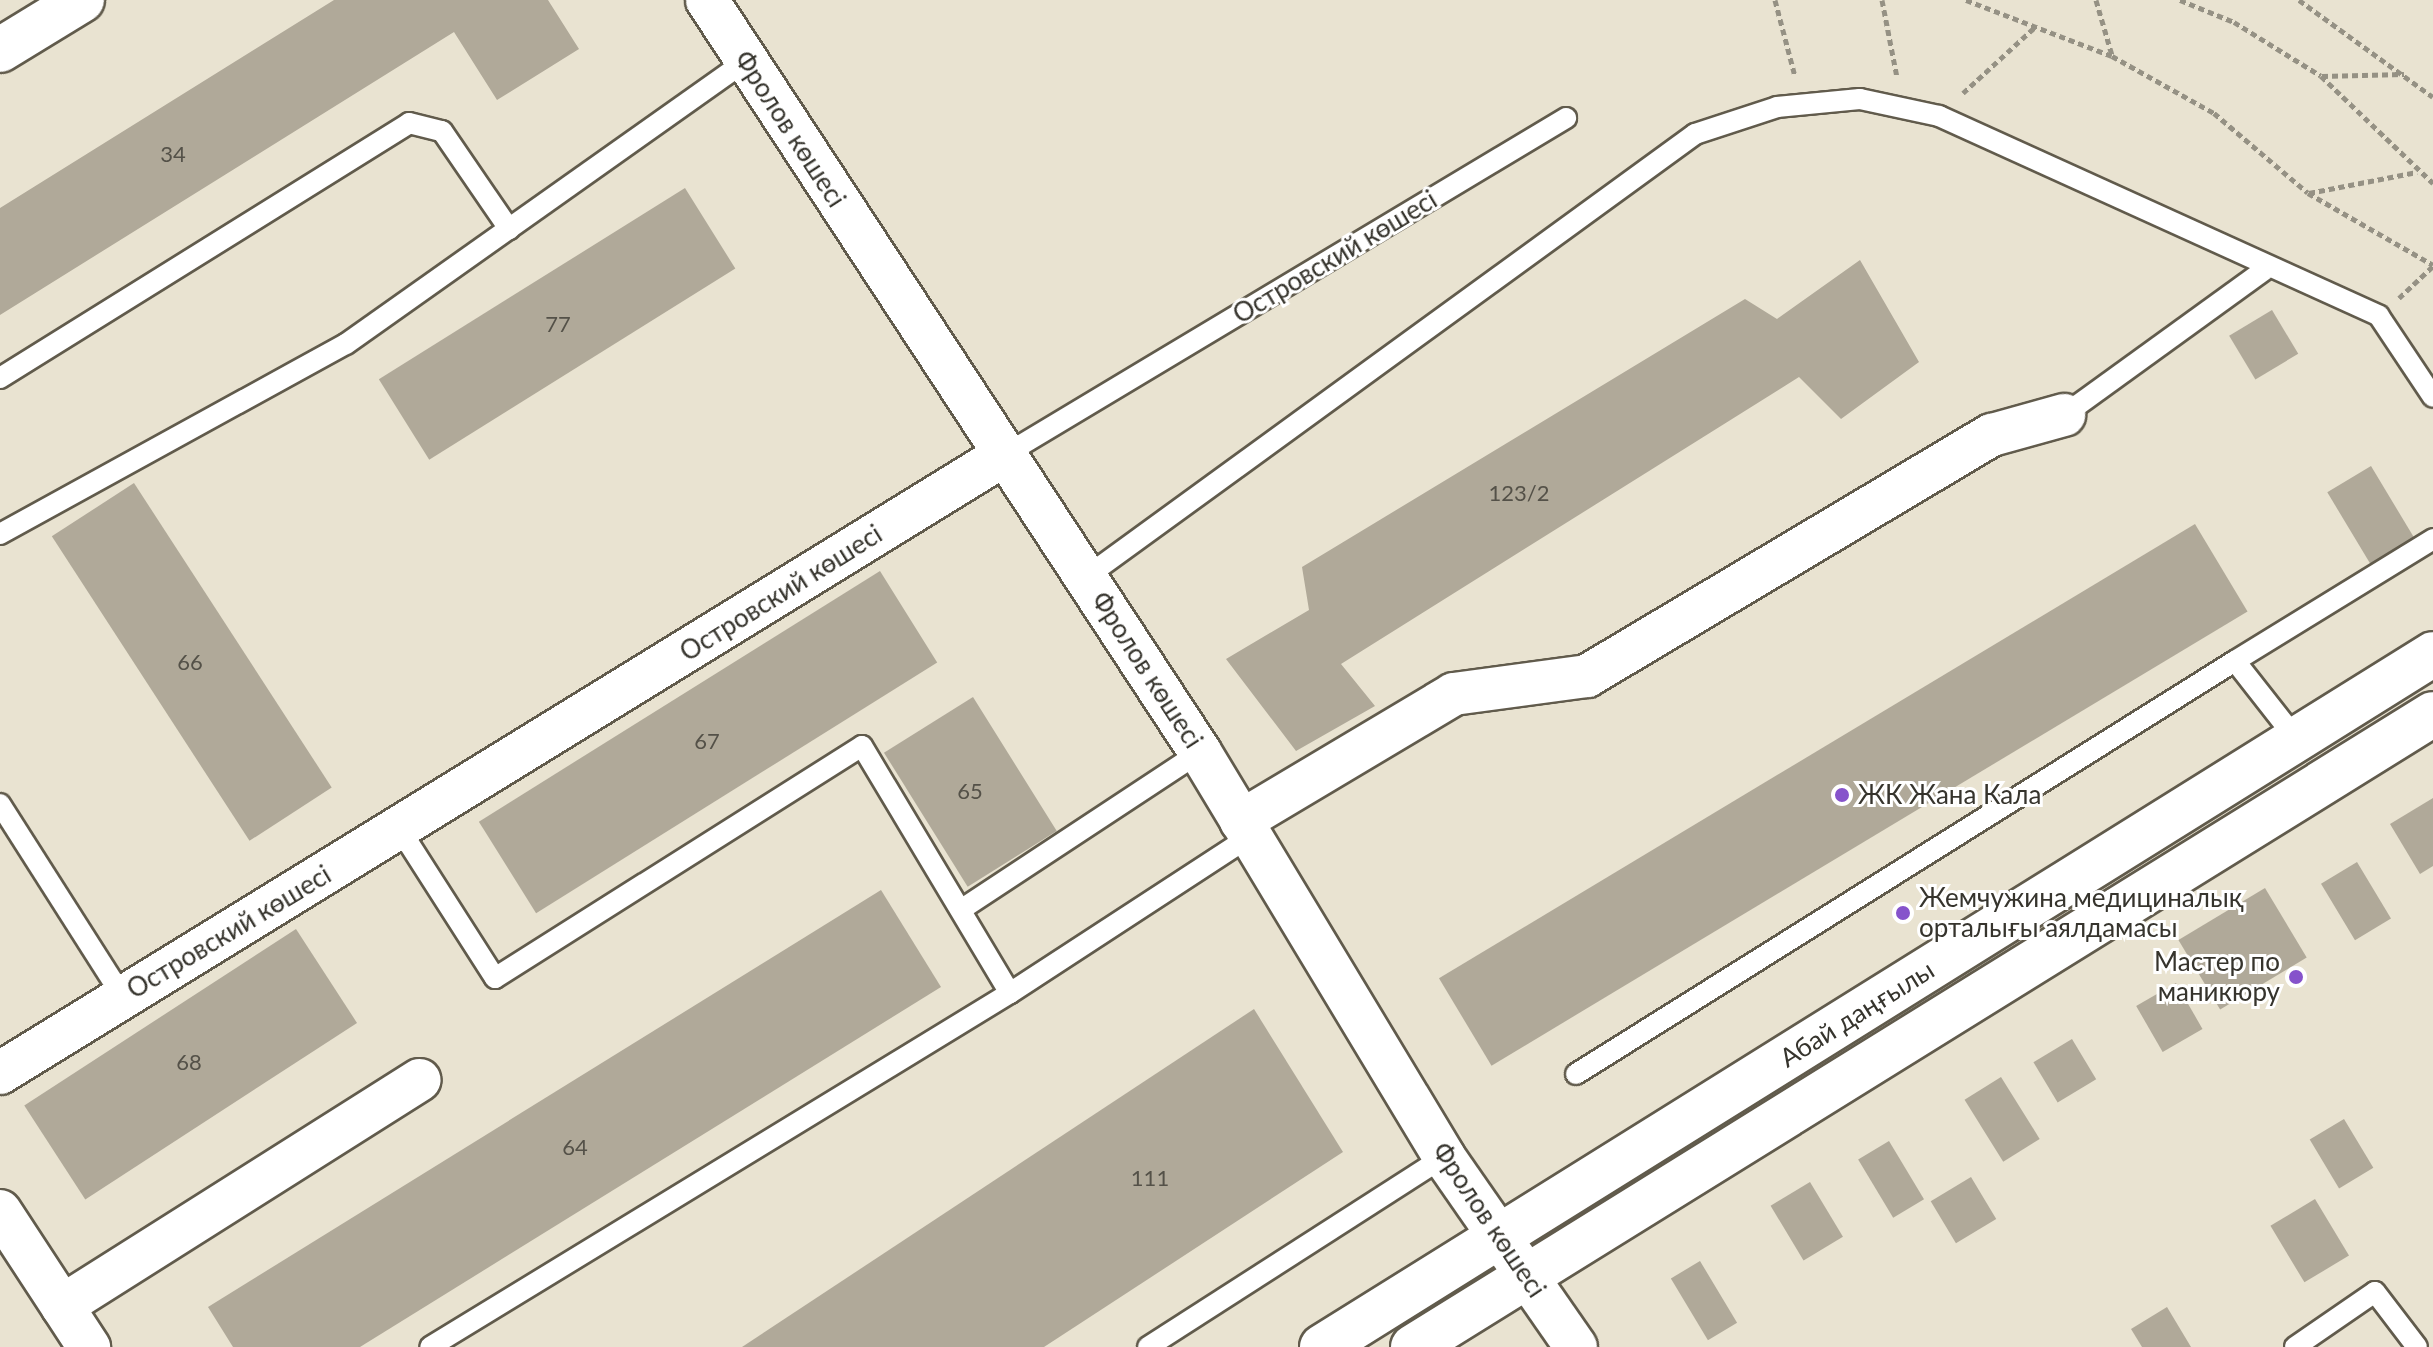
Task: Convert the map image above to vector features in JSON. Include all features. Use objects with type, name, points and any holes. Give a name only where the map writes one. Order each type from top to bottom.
[{"type":"main road","points":[[0,50],[82,0]]},
{"type":"main road","name":"Абай даңғылы","points":[[1322,1347],[2433,654]]},
{"type":"main road","name":"Абай даңғылы","points":[[1413,1347],[2433,714]]},
{"type":"street","name":"Фролов көшесі","points":[[707,0],[1001,457],[1086,577],[1200,752],[1444,1157],[1503,1234],[1527,1276],[1576,1347]]},
{"type":"street","points":[[1246,828],[1454,694],[1587,676],[1992,435],[2064,415]]},
{"type":"street","name":"Островский көшесі","points":[[0,1073],[1001,457]]},
{"type":"street","points":[[62,1306],[419,1080]]},
{"type":"street","points":[[0,1211],[89,1347]]},
{"type":"lane","points":[[0,534],[346,344],[746,61]]},
{"type":"lane","points":[[1086,577],[1695,134],[1803,104],[1860,99],[1939,116],[2264,270],[2379,316],[2433,397]]},
{"type":"lane","name":"Островский көшесі","points":[[1001,457],[1566,118]]},
{"type":"lane","points":[[0,378],[409,123],[442,131],[509,229]]},
{"type":"lane","points":[[2064,415],[2264,270]]},
{"type":"lane","points":[[1576,1074],[2433,539]]},
{"type":"lane","points":[[2235,661],[2297,740]]},
{"type":"lane","points":[[399,828],[495,978],[862,746],[1010,993]]},
{"type":"lane","points":[[962,909],[1200,752]]},
{"type":"lane","points":[[0,804],[123,997]]},
{"type":"lane","points":[[430,1347],[1010,993],[1246,828]]},
{"type":"lane","points":[[1148,1347],[1444,1157]]},
{"type":"lane","points":[[2295,1347],[2375,1292],[2417,1347]]},
{"type":"path","points":[[1775,0],[1803,104]]},
{"type":"path","points":[[1882,0],[1899,107]]},
{"type":"path","points":[[1966,0],[2112,56],[2214,113],[2308,193],[2433,265],[2379,316]]},
{"type":"path","points":[[2096,0],[2112,56]]},
{"type":"path","points":[[2180,0],[2234,22],[2321,76],[2417,172],[2433,183]]},
{"type":"path","points":[[2299,0],[2433,97]]},
{"type":"path","points":[[1939,116],[2036,26]]},
{"type":"path","points":[[2321,76],[2405,74]]},
{"type":"path","points":[[2308,193],[2417,172]]},
{"type":"building","points":[[334,0],[548,0],[579,49],[497,100],[454,32],[0,315],[0,208]]},
{"type":"building","points":[[685,188],[735,269],[429,460],[379,379]]},
{"type":"building","points":[[1860,260],[1919,362],[1841,419],[1799,377],[1341,664],[1375,706],[1296,751],[1226,659],[1309,610],[1302,567],[1745,299],[1777,319]]},
{"type":"building","points":[[2272,310],[2298,354],[2255,379],[2229,336]]},
{"type":"building","points":[[2371,466],[2416,541],[2372,567],[2327,492]]},
{"type":"building","points":[[134,483],[332,787],[250,841],[52,536]]},
{"type":"building","name":"ЖК Жана Кала","points":[[2195,524],[2248,611],[1492,1066],[1439,978]]},
{"type":"building","points":[[880,571],[937,663],[536,913],[479,822]]},
{"type":"building","points":[[973,697],[1057,831],[968,887],[884,753]]},
{"type":"building","points":[[2433,798],[2433,866],[2420,874],[2390,824]]},
{"type":"building","points":[[2357,862],[2391,919],[2355,940],[2321,884]]},
{"type":"building","points":[[2265,888],[2307,957],[2220,1009],[2178,940]]},
{"type":"building","points":[[881,890],[941,987],[360,1347],[233,1347],[208,1307]]},
{"type":"building","points":[[296,929],[357,1023],[85,1199],[24,1105]]},
{"type":"building","points":[[2176,983],[2202,1029],[2163,1052],[2136,1006]]},
{"type":"building","points":[[1254,1009],[1343,1152],[1044,1347],[742,1347]]},
{"type":"building","points":[[2072,1039],[2096,1079],[2058,1102],[2033,1062]]},
{"type":"building","points":[[2001,1077],[2040,1139],[2003,1162],[1965,1100]]},
{"type":"building","points":[[2344,1119],[2373,1168],[2339,1188],[2310,1140]]},
{"type":"building","points":[[1889,1141],[1924,1199],[1893,1218],[1858,1160]]},
{"type":"building","points":[[1971,1177],[1996,1219],[1956,1243],[1931,1201]]},
{"type":"building","points":[[1810,1182],[1843,1237],[1804,1261],[1771,1206]]},
{"type":"building","points":[[2315,1199],[2349,1256],[2304,1282],[2270,1226]]},
{"type":"building","points":[[1700,1261],[1737,1323],[1708,1340],[1671,1279]]},
{"type":"building","points":[[2167,1307],[2191,1347],[2142,1347],[2131,1329]]},
{"type":"place","name":"ЖК Жана Кала","points":[[1842,795]]},
{"type":"place","name":"Жемчужина медициналық орталығы аялдамасы","points":[[1903,913]]},
{"type":"place","name":"Мастер по маникюру","points":[[2296,977]]}]
